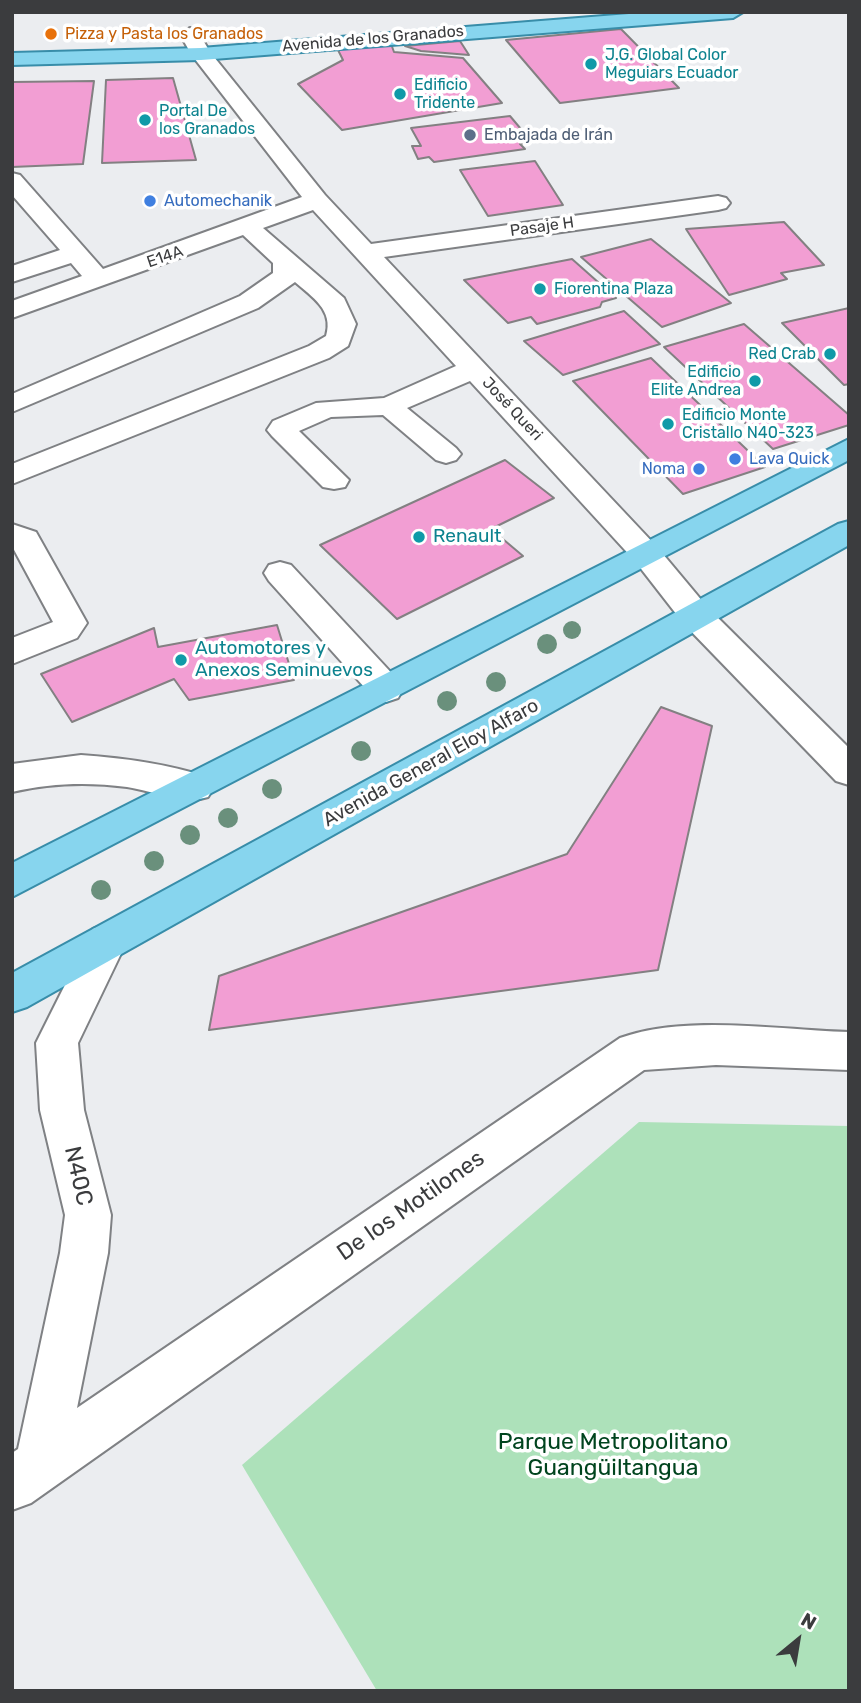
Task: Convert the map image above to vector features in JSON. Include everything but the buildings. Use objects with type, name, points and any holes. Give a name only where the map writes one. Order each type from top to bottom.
[{"type":"main road","name":"Avenida de los Granados","points":[[12,59],[609,16],[733,12]]},
{"type":"main road","name":"Avenida de los Granados","points":[[61,37],[196,44],[217,32]]},
{"type":"main road","points":[[12,881],[849,448]]},
{"type":"main road","name":"Avenida General Eloy Alfaro","points":[[12,994],[849,531]]},
{"type":"street","name":"José Queri","points":[[196,44],[317,200],[646,554],[696,616],[849,771]]},
{"type":"street","points":[[12,180],[99,280]]},
{"type":"street","name":"E14A","points":[[12,310],[317,200]]},
{"type":"street","name":"Pasaje H","points":[[366,252],[718,203]]},
{"type":"street","points":[[12,220],[41,211]]},
{"type":"street","points":[[12,475],[320,352],[338,340],[343,324],[335,304],[309,278],[247,226]]},
{"type":"street","points":[[12,274],[76,253]]},
{"type":"street","points":[[12,404],[248,302],[286,276],[286,261]]},
{"type":"street","points":[[334,480],[282,430],[283,427],[326,409],[392,406],[474,369]]},
{"type":"street","points":[[392,406],[395,412],[446,454]]},
{"type":"street","points":[[12,534],[25,538],[70,623],[65,630],[12,652]]},
{"type":"street","points":[[280,572],[386,689]]},
{"type":"street","points":[[14,773],[134,772],[195,787]]},
{"type":"street","name":"N40C","points":[[27,1473],[84,1253],[88,1214],[62,1110],[57,1043],[107,941]]},
{"type":"street","name":"De los Motilones","points":[[27,1473],[635,1052],[676,1045],[718,1044],[849,1051]]},
{"type":"green space","name":"Parque Metropolitano Guangüiltangua","points":[[639,1122],[849,1126],[849,1691],[377,1691],[242,1465]]},
{"type":"place","name":"Pizza y Pasta los Granados","points":[[51,34]]},
{"type":"place","name":"J.G. Global Color Meguiars Ecuador","points":[[591,64]]},
{"type":"place","name":"Edificio Tridente","points":[[400,94]]},
{"type":"place","name":"Portal De los Granados","points":[[145,120]]},
{"type":"place","name":"Embajada de Irán","points":[[470,135]]},
{"type":"place","name":"Automechanik","points":[[150,201]]},
{"type":"place","name":"Fiorentina Plaza","points":[[540,289]]},
{"type":"place","name":"Red Crab","points":[[830,354]]},
{"type":"place","name":"Edificio Elite Andrea","points":[[755,381]]},
{"type":"place","name":"Edificio Monte Cristallo N40-323","points":[[668,424]]},
{"type":"place","name":"Lava Quick","points":[[735,459]]},
{"type":"place","name":"Noma","points":[[699,469]]},
{"type":"place","name":"Renault","points":[[419,537]]},
{"type":"place","name":"Automotores y Anexos Seminuevos","points":[[181,660]]}]
